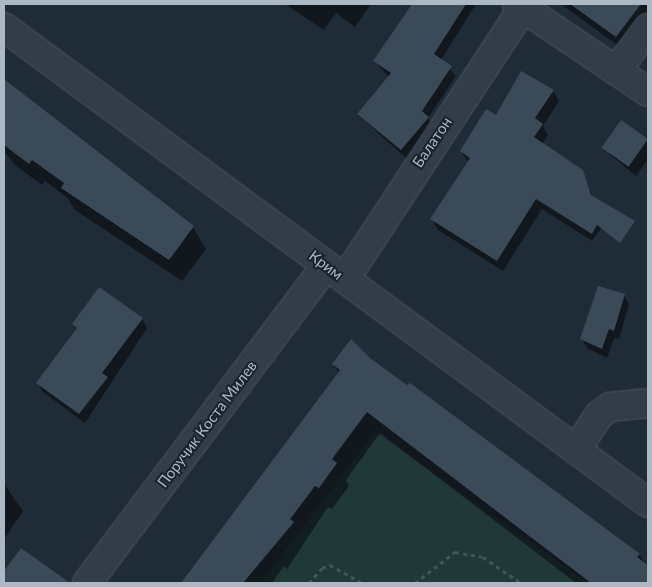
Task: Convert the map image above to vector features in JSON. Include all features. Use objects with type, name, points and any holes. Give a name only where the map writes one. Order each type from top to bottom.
[{"type":"street","points":[[520,6],[648,92]]},
{"type":"street","name":"Балатон","points":[[336,272],[520,6]]},
{"type":"street","name":"Крим","points":[[4,27],[648,503]]},
{"type":"street","points":[[616,71],[648,28]]},
{"type":"street","name":"Поручик Коста Милев","points":[[87,583],[336,272]]},
{"type":"street","points":[[576,450],[599,415],[610,407],[648,402]]},
{"type":"path","points":[[415,583],[455,552],[483,557],[520,583]]},
{"type":"path","points":[[309,583],[322,568],[330,565],[362,583]]},
{"type":"green space","points":[[375,432],[589,583],[260,583]]},
{"type":"building","points":[[412,4],[466,4],[434,54],[452,66],[422,111],[429,117],[401,150],[357,114],[391,73],[373,61]]},
{"type":"building","points":[[570,4],[641,4],[616,37]]},
{"type":"building","points":[[521,71],[554,90],[535,118],[543,124],[534,137],[583,170],[591,195],[635,221],[620,243],[597,225],[592,234],[536,199],[497,261],[430,219],[470,158],[460,151],[486,109],[496,115]]},
{"type":"building","points":[[4,79],[194,226],[169,260],[61,188],[64,183],[32,160],[29,164],[4,145]]},
{"type":"building","points":[[621,120],[648,139],[629,167],[601,148]]},
{"type":"building","points":[[598,286],[625,294],[614,331],[609,329],[602,349],[580,339]]},
{"type":"building","points":[[99,287],[143,318],[102,373],[108,377],[79,414],[36,383],[77,328],[72,324]]},
{"type":"building","points":[[351,339],[370,358],[407,385],[410,383],[640,554],[637,557],[648,565],[648,583],[591,583],[367,412],[332,459],[337,463],[319,488],[315,486],[290,519],[294,522],[243,583],[181,583],[340,370],[332,364]]},
{"type":"building","points":[[21,548],[70,583],[4,583],[4,571]]}]
